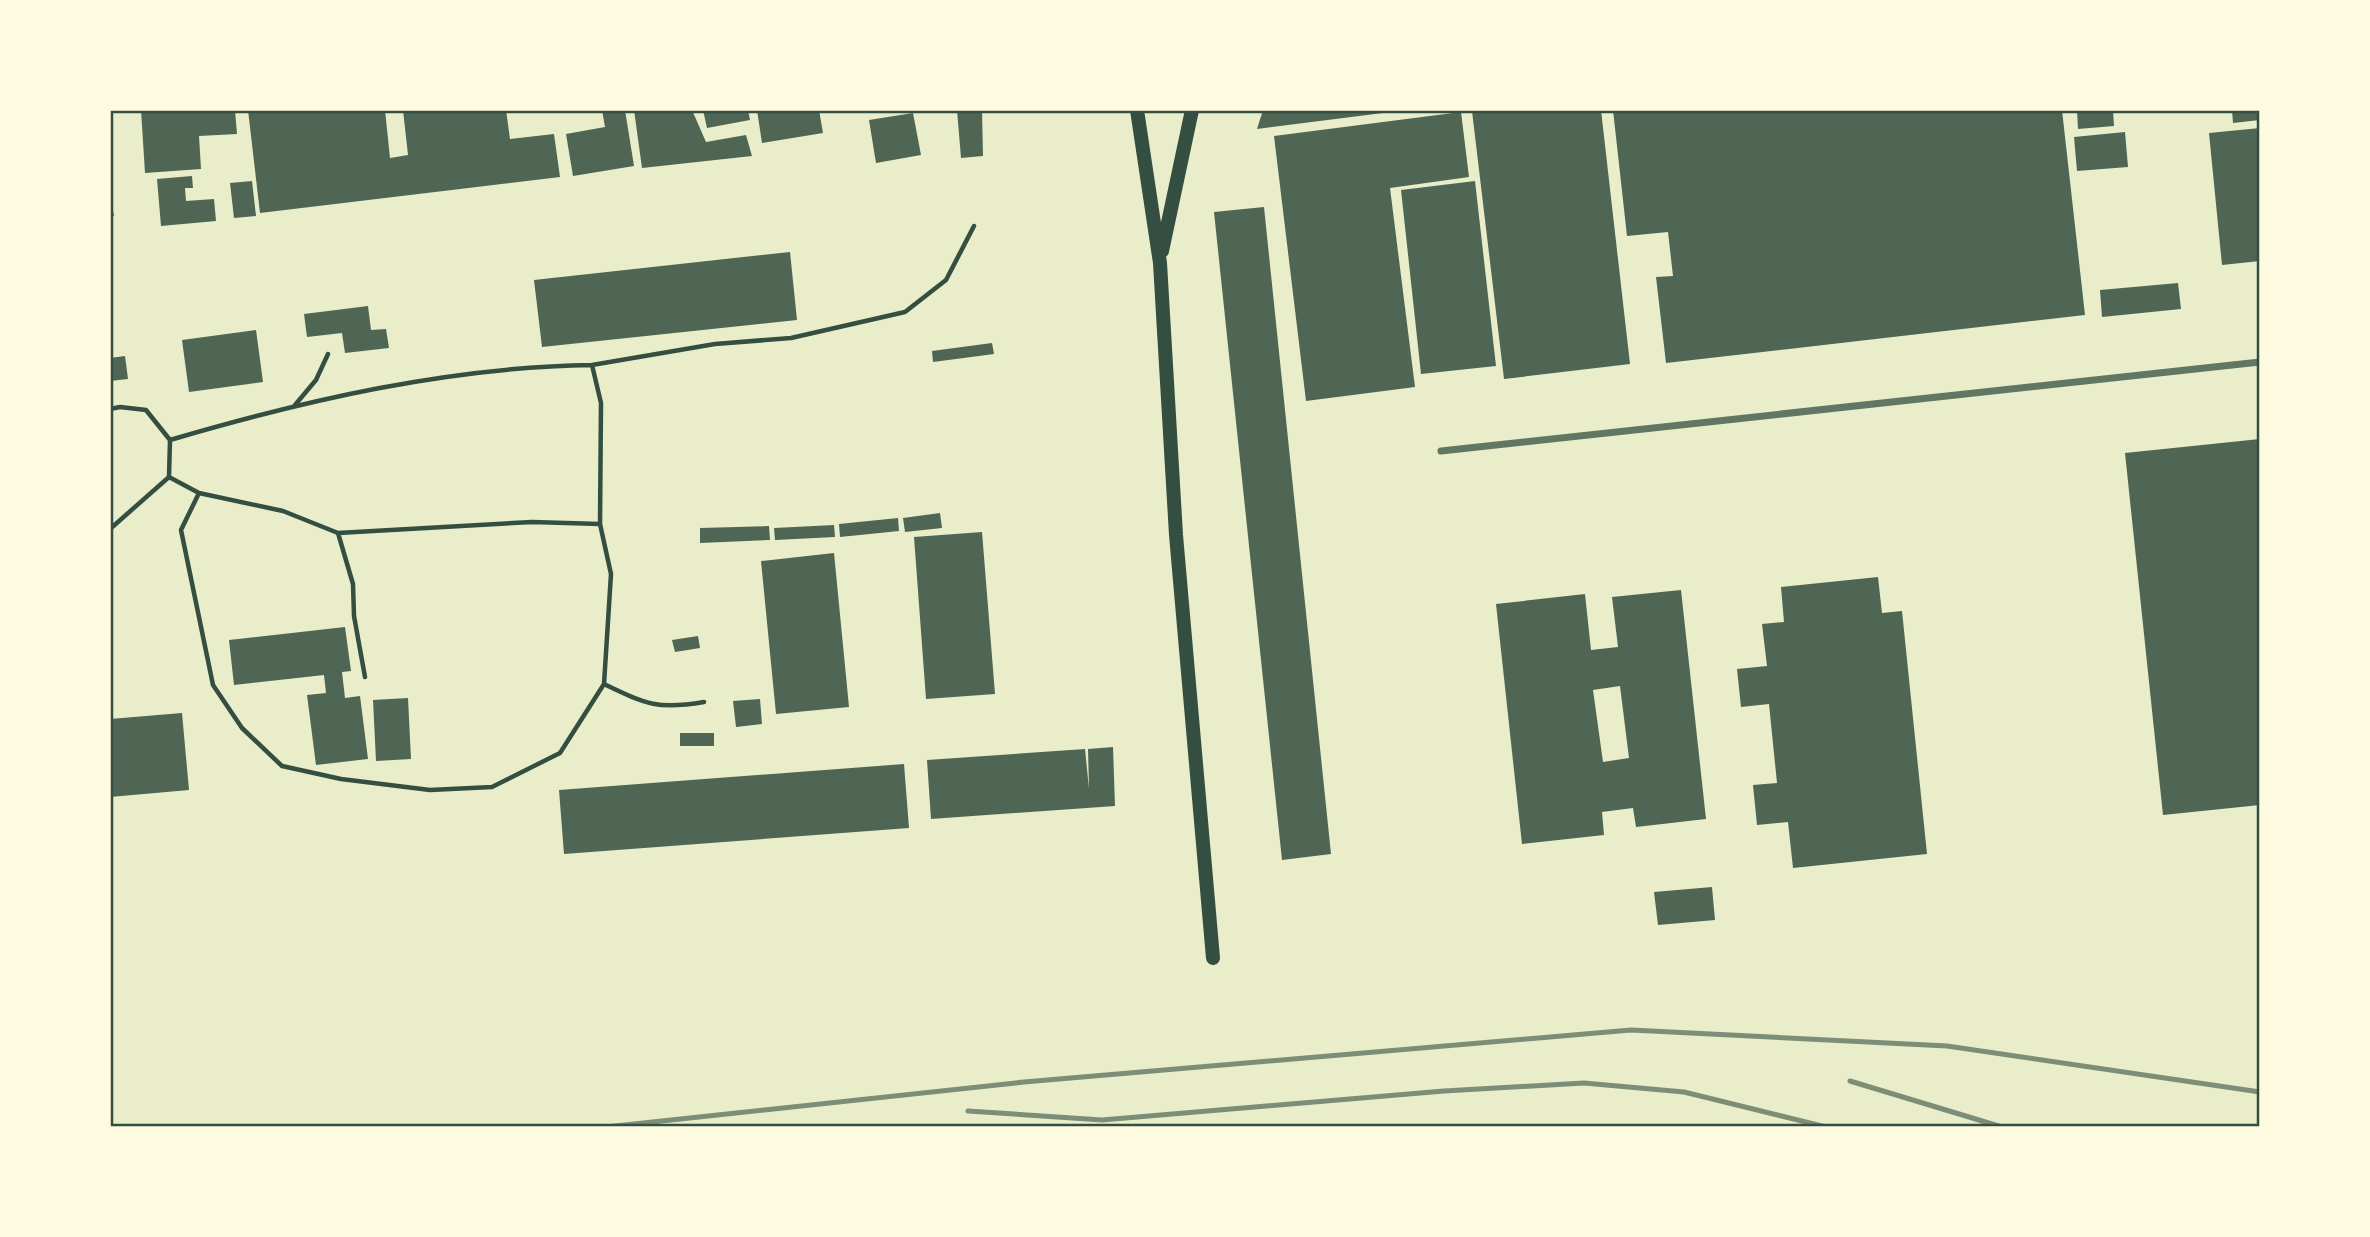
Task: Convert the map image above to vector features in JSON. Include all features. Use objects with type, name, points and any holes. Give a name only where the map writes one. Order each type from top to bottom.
[{"type":"main road","points":[[1137,110],[1160,263],[1178,549],[1213,958]]},
{"type":"main road","points":[[1160,263],[1192,110]]},
{"type":"street","points":[[1441,451],[2260,362]]},
{"type":"path","points":[[170,440],[295,405],[520,366],[592,365],[715,344],[791,338],[905,312],[946,280],[974,226]]},
{"type":"path","points":[[295,405],[316,380],[328,354]]},
{"type":"path","points":[[199,493],[181,530],[213,685],[242,728],[282,766],[341,779],[430,790],[492,787],[560,753],[604,684],[611,574],[600,524],[601,403],[592,365]]},
{"type":"path","points":[[110,410],[120,407],[146,410],[170,440],[169,477],[110,529]]},
{"type":"path","points":[[169,477],[199,493],[283,511],[338,533],[533,522],[600,524]]},
{"type":"path","points":[[338,533],[353,584],[354,617],[365,677]]},
{"type":"path","points":[[604,684],[644,703],[670,708],[705,702]]},
{"type":"building","points":[[141,110],[235,110],[237,134],[199,136],[201,169],[145,173]]},
{"type":"building","points":[[248,110],[385,110],[390,158],[408,155],[403,110],[506,110],[510,139],[554,134],[560,177],[260,213]]},
{"type":"building","points":[[602,110],[625,110],[634,166],[573,176],[566,134],[605,127]]},
{"type":"building","points":[[634,110],[692,110],[706,142],[746,135],[752,156],[642,168]]},
{"type":"building","points":[[703,110],[748,110],[750,120],[707,128]]},
{"type":"building","points":[[757,110],[819,110],[823,133],[762,143]]},
{"type":"building","points":[[957,110],[982,110],[983,156],[961,158]]},
{"type":"building","points":[[1263,110],[1391,110],[1391,112],[1257,129]]},
{"type":"building","points":[[1601,110],[1630,364],[1504,379],[1472,111]]},
{"type":"building","points":[[1613,110],[2062,110],[2085,315],[1666,363],[1656,277],[1673,276],[1668,232],[1627,236]]},
{"type":"building","points":[[2077,110],[2113,110],[2114,126],[2078,129]]},
{"type":"building","points":[[2232,110],[2260,110],[2260,120],[2233,123]]},
{"type":"building","points":[[1461,112],[1469,177],[1390,188],[1415,387],[1306,401],[1274,136]]},
{"type":"building","points":[[913,113],[921,155],[876,163],[869,120]]},
{"type":"building","points":[[2260,128],[2260,261],[2222,265],[2209,133]]},
{"type":"building","points":[[2125,132],[2128,167],[2077,171],[2074,137]]},
{"type":"building","points":[[192,176],[193,188],[185,188],[186,201],[214,199],[216,221],[161,226],[157,179]]},
{"type":"building","points":[[252,181],[256,216],[234,218],[230,183]]},
{"type":"building","points":[[1475,181],[1496,366],[1421,374],[1401,190]]},
{"type":"building","points":[[110,195],[114,216],[110,216]]},
{"type":"building","points":[[1264,207],[1331,854],[1282,860],[1214,212]]},
{"type":"building","points":[[790,252],[797,320],[542,347],[534,280]]},
{"type":"building","points":[[2178,283],[2181,309],[2102,317],[2100,290]]},
{"type":"building","points":[[368,306],[371,330],[386,329],[389,348],[345,353],[342,333],[307,337],[304,314]]},
{"type":"building","points":[[256,330],[263,382],[189,392],[182,340]]},
{"type":"building","points":[[992,343],[994,354],[933,362],[932,351]]},
{"type":"building","points":[[125,356],[128,379],[110,381],[110,358]]},
{"type":"building","points":[[2260,439],[2260,805],[2163,815],[2125,453]]},
{"type":"building","points":[[940,513],[942,528],[905,532],[903,518]]},
{"type":"building","points":[[898,518],[899,531],[840,537],[839,524]]},
{"type":"building","points":[[834,525],[835,537],[775,540],[774,528]]},
{"type":"building","points":[[769,526],[770,540],[700,543],[700,528]]},
{"type":"building","points":[[982,532],[995,694],[926,699],[914,537]]},
{"type":"building","points":[[834,553],[849,707],[776,714],[761,561]]},
{"type":"building","points":[[1878,577],[1882,613],[1902,611],[1927,854],[1793,868],[1788,822],[1757,825],[1753,785],[1777,783],[1769,704],[1741,707],[1737,669],[1767,666],[1762,624],[1784,622],[1781,587]]},
{"type":"building","points":[[1681,590],[1706,819],[1636,827],[1633,808],[1602,812],[1604,835],[1522,844],[1496,604],[1585,594],[1591,650],[1618,647],[1612,597]],"holes":[[[1620,686],[1629,758],[1603,762],[1593,690]]]},
{"type":"building","points":[[345,627],[351,671],[342,672],[345,698],[360,696],[368,759],[316,765],[307,695],[326,693],[324,675],[234,685],[229,640]]},
{"type":"building","points":[[698,636],[700,648],[675,652],[672,640]]},
{"type":"building","points":[[408,698],[411,759],[376,761],[373,700]]},
{"type":"building","points":[[760,699],[762,724],[736,727],[733,701]]},
{"type":"building","points":[[182,713],[189,790],[110,797],[110,719]]},
{"type":"building","points":[[680,733],[714,733],[714,746],[680,746]]},
{"type":"building","points":[[1113,747],[1115,806],[931,819],[927,760],[1085,749],[1089,789],[1088,749]]},
{"type":"building","points":[[904,764],[909,828],[564,854],[559,790]]},
{"type":"building","points":[[1712,887],[1715,920],[1658,925],[1654,892]]},
{"type":"railway","points":[[606,1127],[1024,1082],[1631,1030],[1947,1046],[2260,1092]]},
{"type":"railway","points":[[1850,1081],[2002,1127]]},
{"type":"railway","points":[[968,1111],[1102,1120],[1444,1091],[1584,1083],[1684,1092],[1826,1127]]}]
